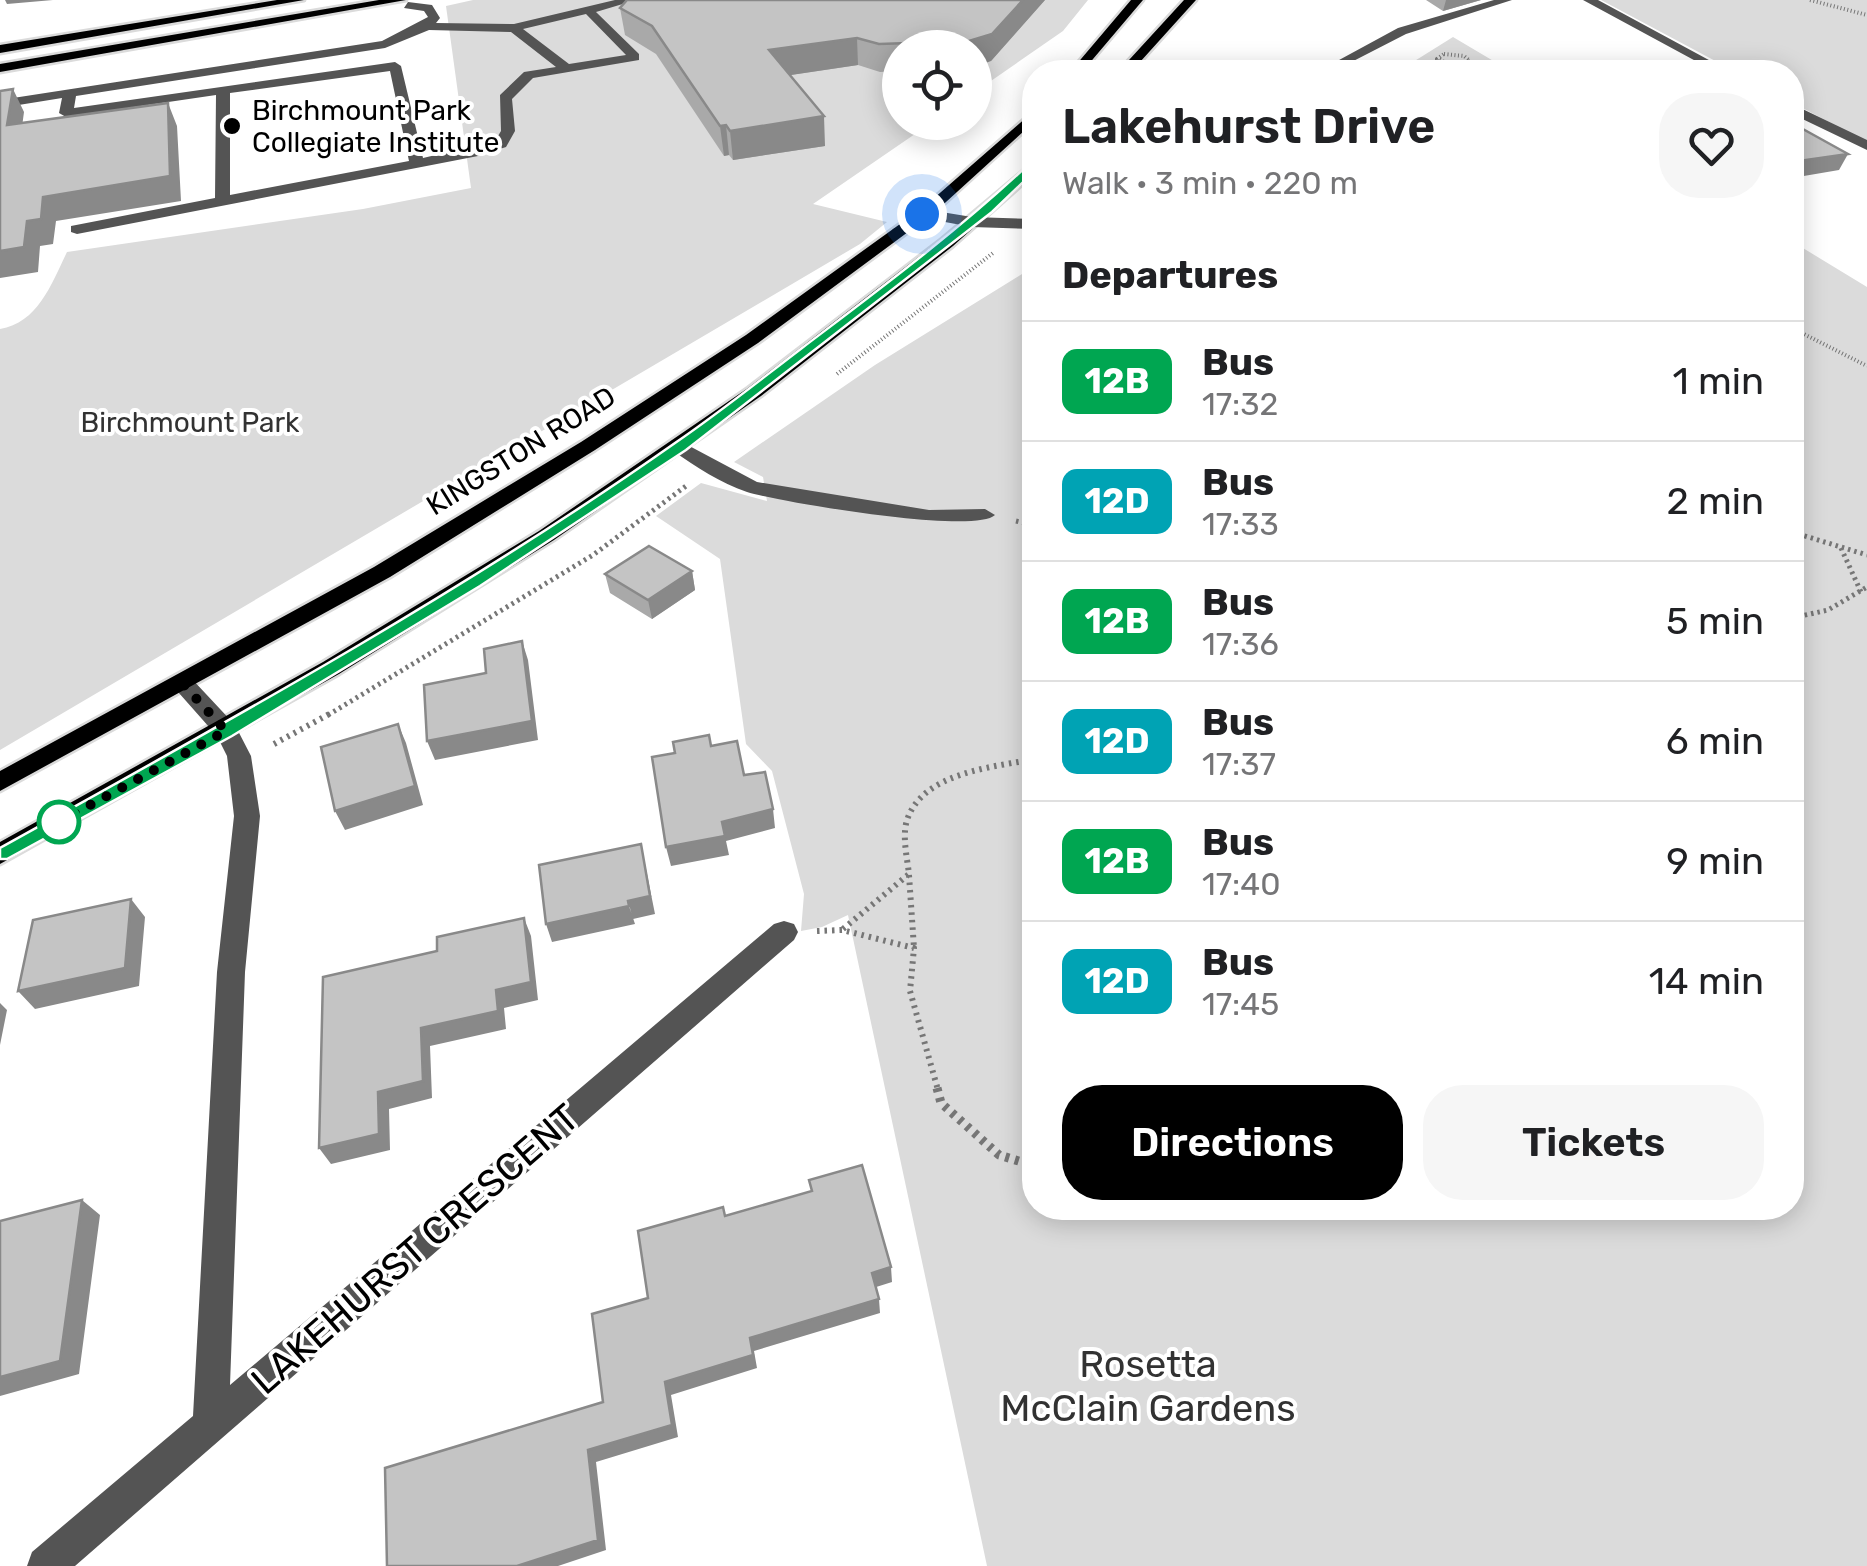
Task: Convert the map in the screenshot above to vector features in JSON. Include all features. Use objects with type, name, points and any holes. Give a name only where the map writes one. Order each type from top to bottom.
[{"type":"main road","points":[[0,49],[298,0]]},
{"type":"main road","points":[[1086,60],[1137,0]]},
{"type":"main road","points":[[1135,60],[1190,0]]},
{"type":"main road","points":[[0,68],[405,2]]},
{"type":"main road","name":"KINGSTON ROAD","points":[[0,782],[382,572],[588,446],[752,339],[922,214],[1022,126]]},
{"type":"main road","points":[[0,854],[226,731],[474,582],[680,447],[804,356],[1022,178]]},
{"type":"main road","points":[[1016,184],[1022,190]]},
{"type":"street","points":[[405,2],[405,24],[514,28],[630,0]]},
{"type":"street","points":[[1346,60],[1402,31],[1506,0]]},
{"type":"street","points":[[1589,0],[1702,60]]},
{"type":"street","points":[[78,229],[417,164],[501,144],[508,131],[505,98],[529,75],[635,57],[588,10]]},
{"type":"street","points":[[0,104],[359,49],[385,44],[425,27]]},
{"type":"street","points":[[514,28],[566,68]]},
{"type":"street","points":[[70,93],[66,113],[395,66],[417,164]]},
{"type":"street","points":[[222,201],[224,90]]},
{"type":"street","points":[[1804,114],[1867,146]]},
{"type":"street","points":[[922,214],[972,222],[1022,224]]},
{"type":"street","points":[[680,447],[718,472],[752,487],[929,516],[985,515]]},
{"type":"street","points":[[183,684],[226,731],[240,756],[247,816],[231,972],[211,1424]]},
{"type":"street","name":"LAKEHURST CRESCENT","points":[[46,1566],[784,932]]},
{"type":"path","points":[[1810,0],[1867,15]]},
{"type":"path","points":[[1440,60],[1438,57],[1449,54],[1465,60]]},
{"type":"path","points":[[1804,334],[1867,366]]},
{"type":"path","points":[[1804,536],[1867,555]]},
{"type":"path","points":[[1804,615],[1828,610],[1864,590],[1841,547]]},
{"type":"path","points":[[1022,762],[977,772],[923,795],[906,823],[914,948],[910,991],[941,1102],[999,1155],[1022,1162]]},
{"type":"path","points":[[842,930],[878,904],[909,874]]},
{"type":"path","points":[[784,932],[842,930],[914,948]]},
{"type":"green space","name":"Birchmount Park","points":[[473,0],[1088,0],[1063,31],[992,80],[992,30],[882,30],[882,140],[906,140],[813,204],[887,222],[860,244],[0,750],[0,329],[34,310],[67,252],[363,209],[471,188],[446,6]]},
{"type":"green space","points":[[1601,0],[1867,0],[1867,142],[1804,109],[1804,60],[1714,60]]},
{"type":"green space","points":[[1453,37],[1492,60],[1416,60]]},
{"type":"green space","name":"Rosetta McClain Gardens","points":[[1804,249],[1867,287],[1867,1566],[987,1566],[848,915],[801,931],[804,894],[772,771],[746,744],[720,559],[656,516],[701,483],[767,501],[763,477],[734,462],[875,365],[1022,274],[1022,1220],[1804,1220]]},
{"type":"building","points":[[627,0],[1023,0],[992,34],[992,30],[882,30],[882,44],[857,38],[769,50],[824,116],[730,131],[726,125],[720,126],[652,26],[620,8]]},
{"type":"building","points":[[13,89],[7,125],[168,103],[170,176],[43,197],[41,219],[27,221],[24,247],[0,251],[0,91]]},
{"type":"building","points":[[1804,130],[1848,154],[1804,160]]},
{"type":"building","points":[[649,546],[692,571],[648,600],[605,574]]},
{"type":"building","points":[[522,641],[532,721],[427,741],[424,685],[486,673],[484,649]]},
{"type":"building","points":[[398,724],[415,786],[335,811],[321,747]]},
{"type":"building","points":[[709,735],[711,746],[737,741],[744,775],[765,772],[773,809],[722,822],[725,836],[666,847],[652,757],[675,753],[673,742]]},
{"type":"building","points":[[641,844],[650,896],[628,901],[629,906],[546,924],[539,865]]},
{"type":"building","points":[[131,899],[125,968],[18,991],[33,920]]},
{"type":"building","points":[[524,918],[531,982],[496,990],[498,1011],[421,1028],[423,1081],[378,1092],[379,1134],[319,1148],[323,977],[437,951],[437,937]]},
{"type":"building","points":[[862,1165],[891,1267],[872,1273],[879,1299],[750,1338],[753,1355],[665,1382],[672,1425],[588,1450],[598,1540],[517,1566],[387,1566],[385,1468],[603,1402],[592,1314],[648,1298],[638,1231],[723,1207],[725,1216],[812,1191],[809,1180]]},
{"type":"building","points":[[82,1200],[60,1361],[0,1377],[0,1221]]},
{"type":"bus line","name":"12B","points":[[0,854],[226,731],[474,582],[680,447],[804,356],[988,210],[1022,178]]},
{"type":"place","name":"Birchmount Park Collegiate Institute","points":[[232,126]]},
{"type":"route","points":[[59,822],[226,731],[183,684],[382,572],[588,446],[752,339],[922,214]]}]
